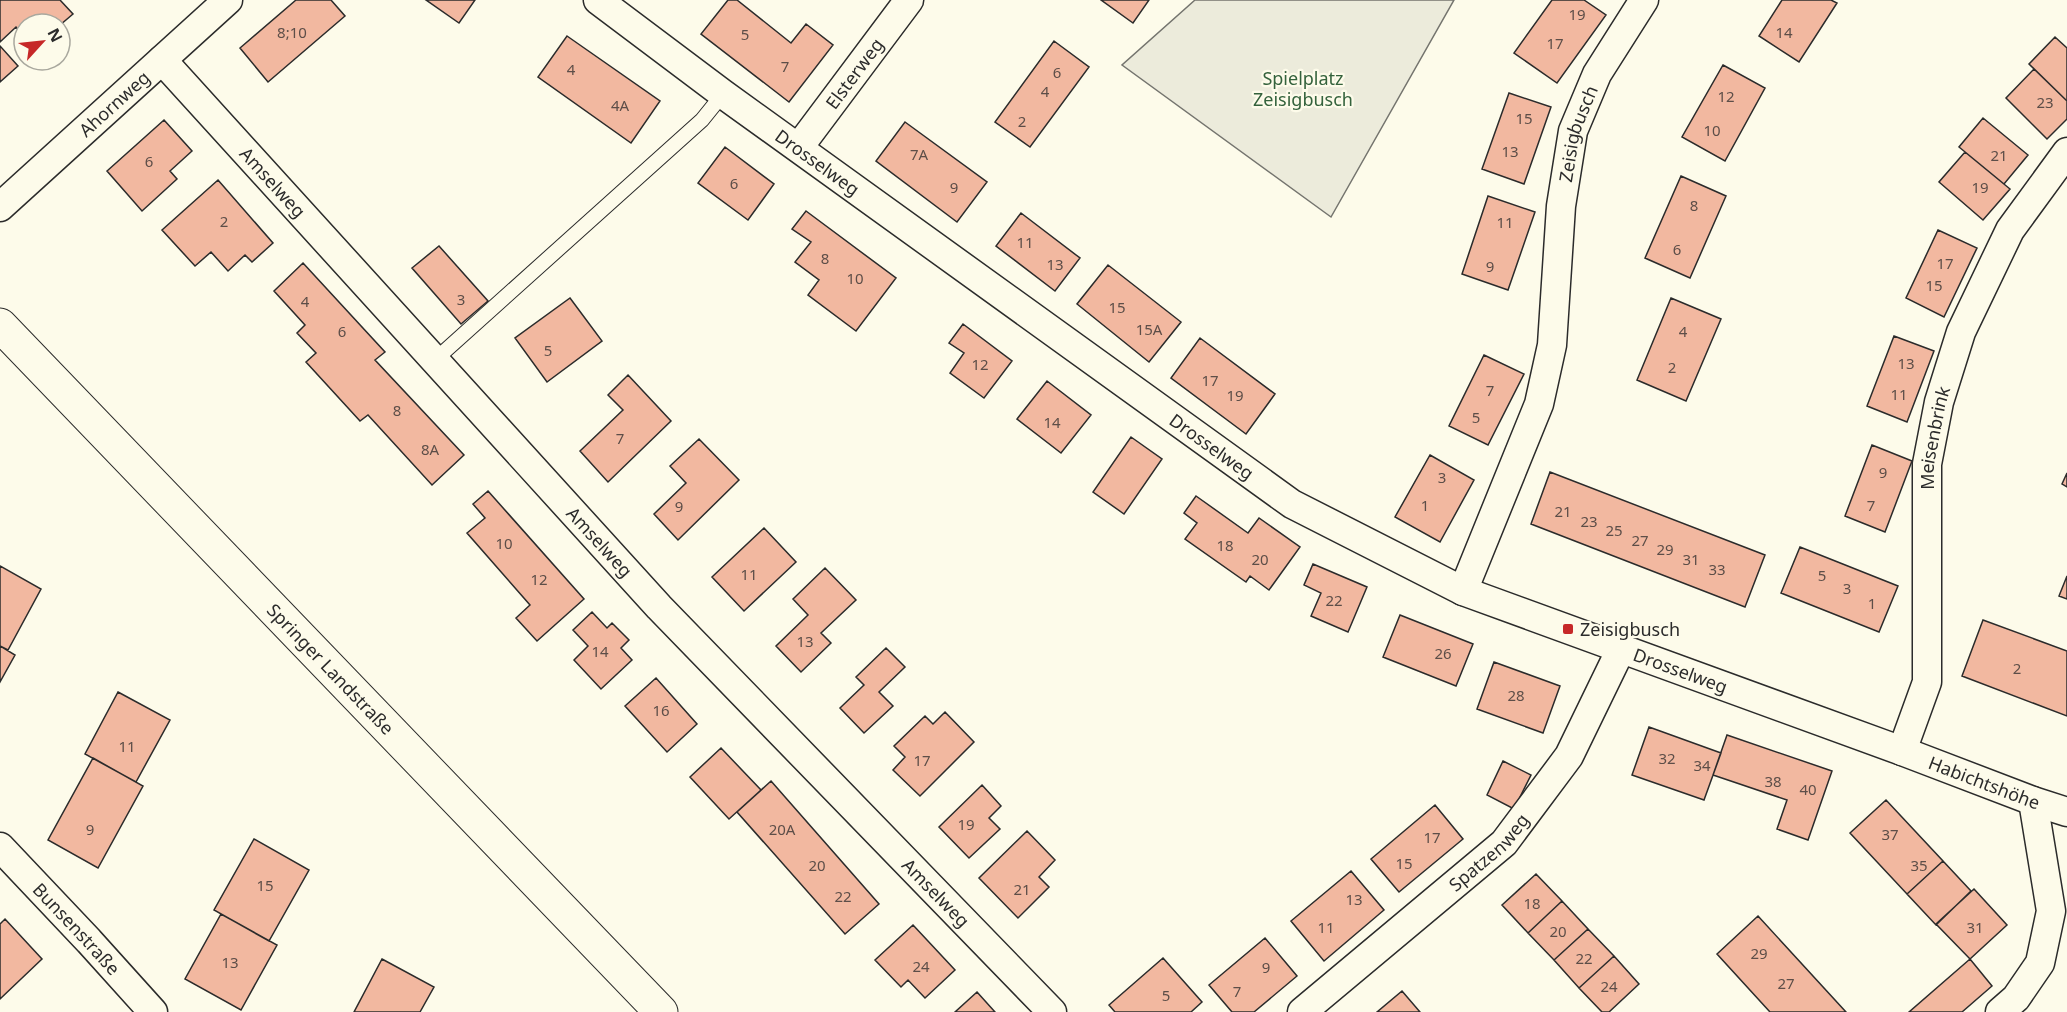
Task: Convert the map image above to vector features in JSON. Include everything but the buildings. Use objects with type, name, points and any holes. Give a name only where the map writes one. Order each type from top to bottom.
[{"type":"main road","name":"Springer Landstraße","points":[[0,325],[661,1012]]},
{"type":"street","name":"Ahornweg","points":[[0,207],[228,0]]},
{"type":"street","name":"Drosselweg","points":[[598,0],[723,94],[1292,504],[1463,591],[1902,751]]},
{"type":"street","name":"Elsterweg","points":[[799,147],[909,0]]},
{"type":"street","name":"Zeisigbusch","points":[[1463,591],[1539,404],[1552,345],[1561,206],[1573,130],[1597,74],[1644,0]]},
{"type":"street","name":"Amselweg","points":[[162,60],[659,607],[1052,1012]]},
{"type":"street","name":"Meisenbrink","points":[[1902,751],[1928,682],[1928,464],[1940,402],[1961,332],[2010,230],[2067,152]]},
{"type":"street","name":"Spatzenweg","points":[[1302,1012],[1504,843],[1569,756],[1621,649]]},
{"type":"street","name":"Habichtshöhe","points":[[1902,751],[2067,812]]},
{"type":"street","points":[[2001,1012],[2016,998],[2040,963],[2051,911],[2033,801]]},
{"type":"street","name":"Bunsenstraße","points":[[0,847],[153,1012]]},
{"type":"lane","points":[[435,359],[702,120],[723,94]]},
{"type":"green space","name":"Spielplatz Zeisigbusch","points":[[1195,0],[1454,0],[1331,217],[1122,65]]},
{"type":"place","name":"Zeisigbusch","points":[[1568,629]]}]
